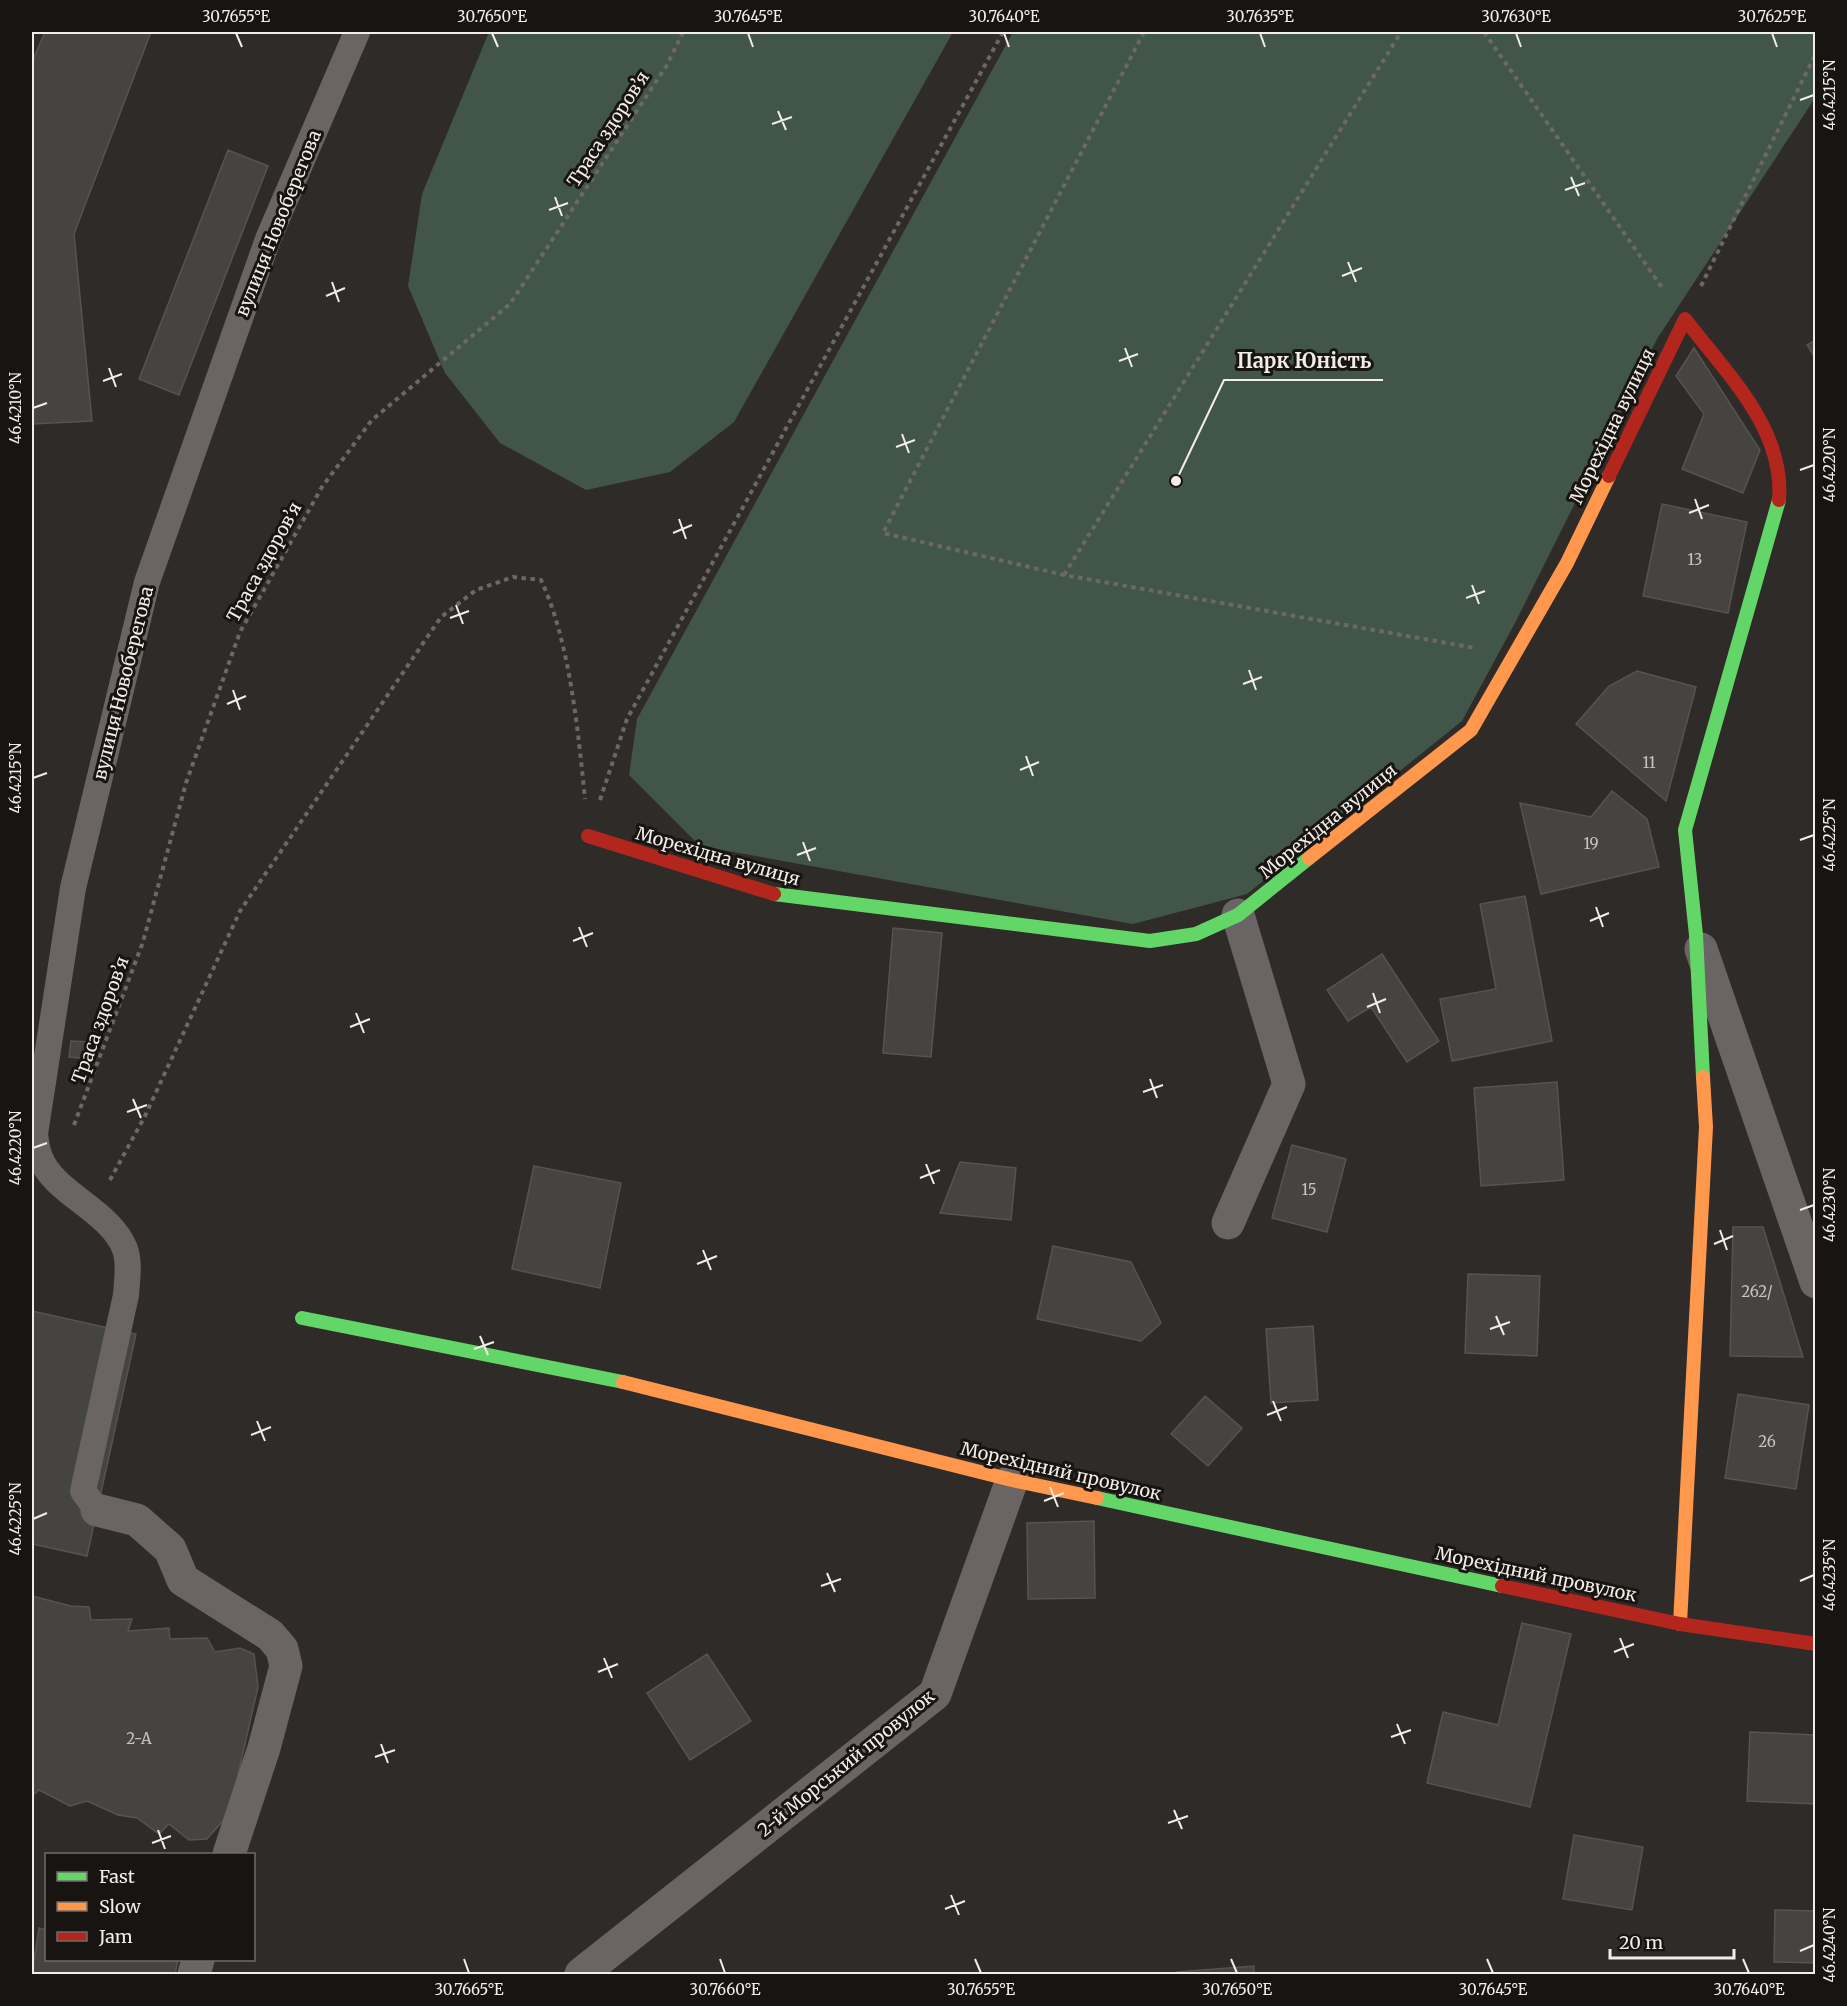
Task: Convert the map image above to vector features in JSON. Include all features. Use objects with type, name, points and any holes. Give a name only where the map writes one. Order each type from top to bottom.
[{"type":"street","name":"Морехідна вулиця","points":[[588,836],[784,897],[1150,941],[1196,934],[1238,915],[1471,730],[1567,563],[1685,319]]},
{"type":"street","points":[[1680,1624],[1706,1127],[1696,935],[1685,830],[1777,512],[1781,483],[1777,455],[1765,429],[1685,319]]},
{"type":"street","points":[[1228,1222],[1289,1084],[1238,915]]},
{"type":"street","points":[[1696,935],[1814,1274]]},
{"type":"street","name":"Морехідний провулок","points":[[302,1318],[599,1376],[1012,1480],[1680,1624],[1815,1644]]},
{"type":"street","name":"2-й Морський провулок","points":[[581,1974],[935,1694],[1012,1480]]},
{"type":"street","points":[[97,1510],[137,1520],[170,1549],[183,1580],[270,1635],[282,1649],[285,1666],[267,1738],[229,1853]]},
{"type":"lane","name":"вулиця Новоберегова","points":[[97,1510],[82,1491],[127,1286],[128,1269],[125,1249],[111,1227],[51,1174],[40,1158],[35,1134],[73,888],[147,582],[268,239],[357,32]]},
{"type":"path","name":"Траса здоров’я","points":[[51,1174],[86,1098],[143,942],[186,783],[240,632],[322,487],[372,420],[510,304],[667,65],[683,32]]},
{"type":"path","points":[[588,836],[627,719],[1003,32]]},
{"type":"path","points":[[1144,32],[883,533],[1064,575],[1514,655]]},
{"type":"path","points":[[1064,575],[1401,32]]},
{"type":"path","points":[[1484,32],[1685,319],[1815,53]]},
{"type":"path","points":[[90,1209],[107,1186],[146,1116],[240,911],[441,617],[476,590],[513,577],[541,580],[554,609],[578,730],[588,836]]},
{"type":"green space","points":[[489,32],[953,32],[734,422],[670,472],[586,490],[500,443],[445,373],[408,286],[422,194]]},
{"type":"green space","points":[[1013,32],[1815,32],[1815,98],[1657,339],[1515,623],[1462,721],[1247,894],[1133,924],[700,846],[629,775],[637,719]]},
{"type":"building","points":[[45,32],[151,32],[74,234],[92,421],[32,424],[32,62]]},
{"type":"building","points":[[228,150],[268,166],[179,395],[139,379]]},
{"type":"building","points":[[1816,340],[1816,359],[1807,345]]},
{"type":"building","points":[[1694,348],[1760,450],[1743,493],[1682,469],[1704,414],[1676,376]]},
{"type":"building","points":[[1662,504],[1747,522],[1728,613],[1643,596]]},
{"type":"building","points":[[1637,671],[1696,687],[1666,801],[1576,724],[1609,686]]},
{"type":"building","points":[[1612,791],[1647,819],[1659,867],[1541,894],[1520,803],[1591,817]]},
{"type":"building","points":[[1525,896],[1552,1041],[1452,1061],[1440,999],[1496,989],[1480,904]]},
{"type":"building","points":[[893,928],[942,933],[931,1057],[883,1053]]},
{"type":"building","points":[[1382,954],[1439,1041],[1407,1062],[1371,1007],[1348,1021],[1327,990]]},
{"type":"building","points":[[71,1041],[91,1042],[90,1059],[69,1057]]},
{"type":"building","points":[[1557,1082],[1564,1180],[1481,1186],[1474,1088]]},
{"type":"building","points":[[1292,1145],[1346,1159],[1327,1232],[1272,1218]]},
{"type":"building","points":[[960,1162],[1016,1168],[1011,1220],[940,1213]]},
{"type":"building","points":[[534,1166],[621,1183],[600,1288],[512,1269]]},
{"type":"building","points":[[1733,1227],[1763,1227],[1803,1357],[1730,1356]]},
{"type":"building","points":[[1053,1246],[1131,1262],[1161,1323],[1141,1341],[1037,1319]]},
{"type":"building","points":[[1468,1274],[1540,1276],[1537,1356],[1465,1353]]},
{"type":"building","points":[[32,1311],[136,1334],[87,1556],[32,1544]]},
{"type":"building","points":[[1313,1326],[1318,1400],[1271,1403],[1266,1329]]},
{"type":"building","points":[[1738,1394],[1809,1405],[1796,1489],[1725,1478]]},
{"type":"building","points":[[1205,1396],[1242,1428],[1208,1466],[1171,1434]]},
{"type":"building","points":[[1094,1521],[1095,1598],[1028,1599],[1027,1523]]},
{"type":"building","points":[[32,1596],[71,1606],[89,1607],[91,1620],[132,1619],[128,1631],[169,1628],[170,1639],[207,1638],[215,1652],[240,1648],[254,1654],[258,1687],[229,1814],[207,1839],[189,1840],[169,1824],[159,1834],[137,1818],[118,1815],[87,1801],[70,1806],[39,1790],[32,1796]]},
{"type":"building","points":[[1522,1623],[1571,1634],[1530,1807],[1427,1783],[1443,1712],[1498,1725]]},
{"type":"building","points":[[707,1654],[751,1721],[690,1760],[647,1693]]},
{"type":"building","points":[[1750,1732],[1816,1735],[1816,1804],[1747,1801]]},
{"type":"building","points":[[1574,1835],[1643,1847],[1632,1910],[1563,1899]]},
{"type":"building","points":[[1775,1910],[1816,1911],[1816,1963],[1774,1962]]},
{"type":"building","points":[[39,1928],[45,1930],[45,1961],[178,1961],[175,1974],[32,1974]]},
{"type":"building","points":[[1254,1966],[1254,1974],[1177,1974],[1177,1972]]},
{"type":"traffic: fast","points":[[1703,1077],[1696,935],[1685,830],[1779,500]]},
{"type":"traffic: fast","points":[[774,894],[1150,941],[1196,934],[1238,915],[1309,858]]},
{"type":"traffic: fast","points":[[302,1318],[623,1382]]},
{"type":"traffic: fast","points":[[1097,1498],[1502,1586]]},
{"type":"traffic: slow","points":[[1309,858],[1471,730],[1567,563],[1609,476]]},
{"type":"traffic: slow","points":[[1680,1624],[1706,1127],[1703,1077]]},
{"type":"traffic: slow","points":[[623,1382],[1012,1480],[1097,1498]]},
{"type":"traffic: jam","points":[[1609,476],[1685,319],[1734,381],[1762,425],[1772,449],[1778,474],[1779,500]]},
{"type":"traffic: jam","points":[[588,836],[774,894]]},
{"type":"traffic: jam","points":[[1502,1586],[1680,1624],[1816,1644]]},
{"type":"place","name":"Парк Юність","points":[[1176,481]]}]
